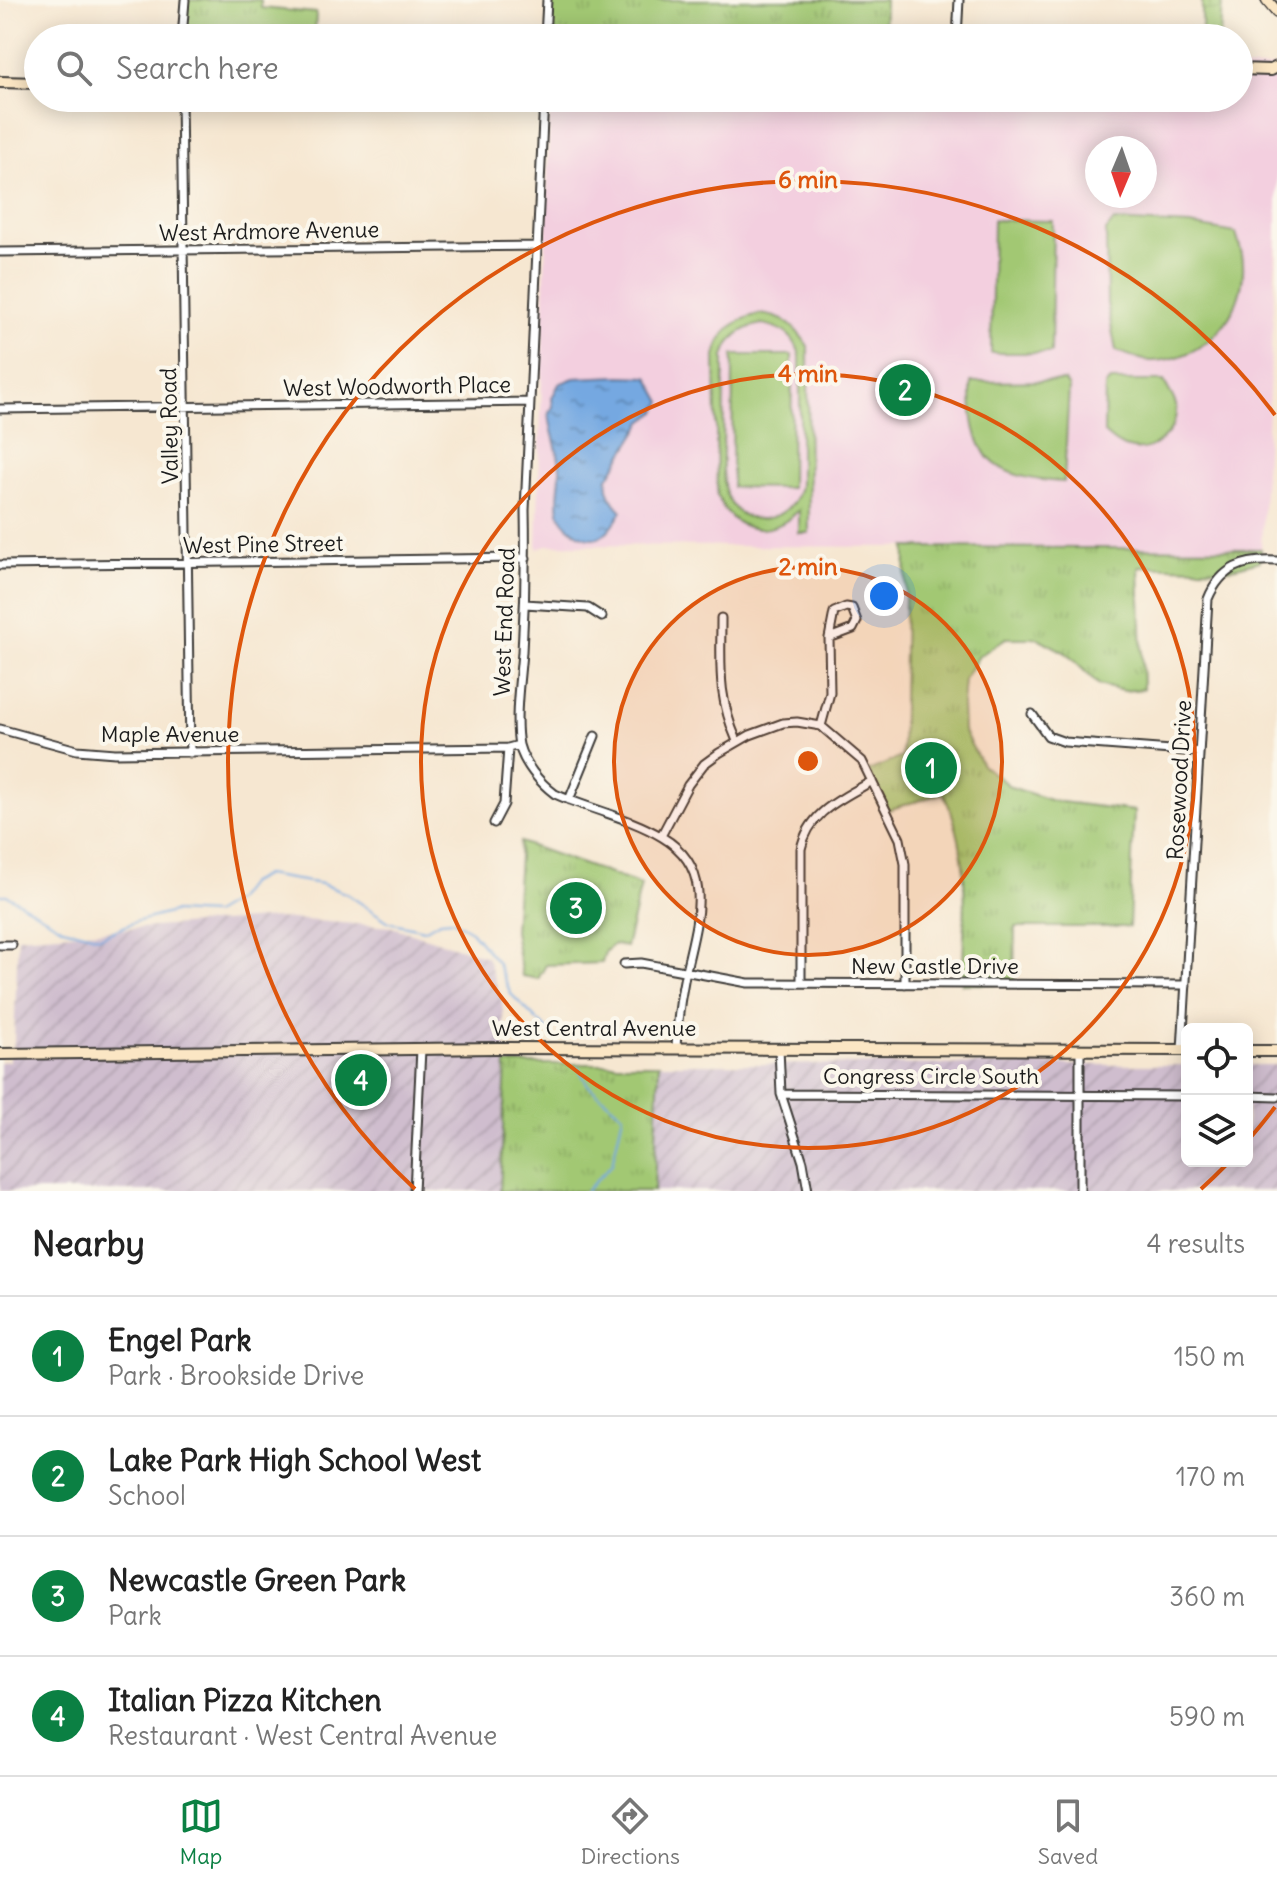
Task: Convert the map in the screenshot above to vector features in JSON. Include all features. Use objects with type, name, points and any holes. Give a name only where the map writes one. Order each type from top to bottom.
[{"type":"street","points":[[183,24],[185,0]]},
{"type":"street","points":[[546,24],[547,0]]},
{"type":"street","points":[[958,24],[959,0]]},
{"type":"street","points":[[1267,0],[1277,12]]},
{"type":"street","points":[[1253,69],[1277,67]]},
{"type":"street","points":[[0,82],[24,83]]},
{"type":"street","name":"Valley Road","points":[[181,112],[190,753]]},
{"type":"street","name":"West End Road","points":[[543,112],[525,510],[519,745],[541,783],[569,800],[661,836],[685,858],[697,884],[698,913],[678,1010],[676,1048]]},
{"type":"street","name":"West Ardmore Avenue","points":[[0,252],[538,246]]},
{"type":"street","name":"West Woodworth Place","points":[[0,409],[530,402]]},
{"type":"street","name":"West Pine Street","points":[[0,565],[526,558]]},
{"type":"street","name":"Rosewood Drive","points":[[1185,1023],[1208,599],[1218,579],[1240,563],[1277,561]]},
{"type":"street","points":[[525,604],[588,608],[602,617]]},
{"type":"street","points":[[821,726],[830,693],[829,638],[834,612],[852,608],[857,621],[853,629],[829,638]]},
{"type":"street","points":[[721,618],[721,695],[726,717],[737,741]]},
{"type":"street","points":[[1032,714],[1048,736],[1065,742],[1198,752]]},
{"type":"street","points":[[661,836],[681,797],[704,764],[737,741],[783,723],[821,726],[862,761],[893,820],[903,848],[905,984]]},
{"type":"street","name":"Maple Avenue","points":[[0,729],[77,750],[115,753],[508,748],[519,745]]},
{"type":"street","points":[[569,800],[595,736]]},
{"type":"street","points":[[494,823],[504,804],[508,748]]},
{"type":"street","points":[[801,983],[801,849],[805,834],[813,820],[872,781]]},
{"type":"street","points":[[0,945],[12,945]]},
{"type":"street","name":"New Castle Drive","points":[[624,964],[641,963],[738,982],[1186,985]]},
{"type":"street","name":"West Central Avenue","points":[[0,1054],[676,1048],[1181,1050]]},
{"type":"street","points":[[779,1048],[781,1094],[803,1162],[808,1191]]},
{"type":"street","points":[[414,1191],[421,1049]]},
{"type":"street","points":[[1080,1050],[1080,1191]]},
{"type":"street","points":[[1253,1051],[1277,1051]]},
{"type":"street","name":"Congress Circle South","points":[[781,1094],[1181,1096]]},
{"type":"street","points":[[1253,1096],[1277,1097]]},
{"type":"shaded area","points":[[1277,67],[1277,234],[1261,549],[547,545],[537,549],[550,112],[1253,112],[1253,68]]},
{"type":"shaded area","points":[[278,918],[392,927],[487,957],[502,1000],[506,1063],[500,1191],[0,1191],[0,1062],[9,1061],[14,1042],[18,937]]},
{"type":"shaded area","points":[[659,1064],[1181,1065],[1181,1167],[1253,1167],[1253,1065],[1277,1065],[1277,1191],[654,1191]]},
{"type":"green space","points":[[185,0],[261,0],[261,8],[316,13],[316,24],[183,24]]},
{"type":"green space","points":[[549,0],[885,0],[884,24],[549,24]]},
{"type":"green space","points":[[1202,0],[1222,0],[1221,24],[1202,24]]},
{"type":"green space","points":[[993,220],[1053,221],[1051,353],[991,353]]},
{"type":"green space","points":[[1114,221],[1190,225],[1236,233],[1243,263],[1238,300],[1230,317],[1205,343],[1189,353],[1152,361],[1116,351],[1107,303],[1106,231]]},
{"type":"green space","points":[[759,314],[782,320],[808,346],[809,533],[799,533],[799,510],[788,520],[765,529],[742,525],[732,518],[717,495],[715,356],[725,333],[736,323]],"holes":[[[762,324],[791,338],[800,356],[800,485],[796,498],[788,508],[765,519],[742,514],[732,506],[724,487],[724,357],[729,344],[738,334]]]},
{"type":"green space","points":[[733,355],[792,355],[791,488],[732,487]]},
{"type":"green space","points":[[1064,381],[1069,387],[1064,482],[1018,475],[1001,468],[989,458],[980,445],[975,428],[971,382]]},
{"type":"green space","points":[[1110,381],[1164,381],[1174,399],[1176,414],[1164,438],[1149,447],[1132,449],[1104,433],[1105,386]]},
{"type":"green space","points":[[906,547],[1261,549],[1260,561],[1229,569],[1139,566],[1143,689],[1123,691],[1099,685],[1066,653],[1038,638],[1006,638],[979,656],[964,679],[963,730],[982,765],[1011,787],[1053,801],[1134,811],[1129,927],[1015,927],[1014,984],[962,984],[965,911],[963,862],[953,816],[943,793],[888,810],[868,771],[902,757]]},
{"type":"green space","points":[[520,842],[641,885],[626,947],[614,944],[605,952],[602,963],[546,965],[538,979],[522,976],[514,931]]},
{"type":"green space","points":[[506,1064],[659,1064],[654,1191],[500,1191]]},
{"type":"water","points":[[648,377],[662,402],[656,412],[643,422],[608,478],[610,496],[622,511],[608,531],[597,538],[590,538],[571,529],[560,514],[560,467],[549,412],[559,384],[574,378]]},
{"type":"waterway","points":[[0,895],[7,895],[63,928],[100,937],[135,922],[173,912],[213,914],[235,901],[248,884],[265,875],[322,884],[347,894],[389,922],[424,930],[440,921],[452,920],[471,931],[497,962],[511,994],[548,1031]]},
{"type":"waterway","points":[[578,1067],[588,1085],[623,1115],[612,1164],[586,1191]]},
{"type":"place","name":"Lake Park High School West","points":[[905,390]]},
{"type":"place","name":"Engel Park","points":[[931,768]]},
{"type":"place","name":"Newcastle Green Park","points":[[576,908]]},
{"type":"place","name":"Italian Pizza Kitchen","points":[[361,1080]]}]
